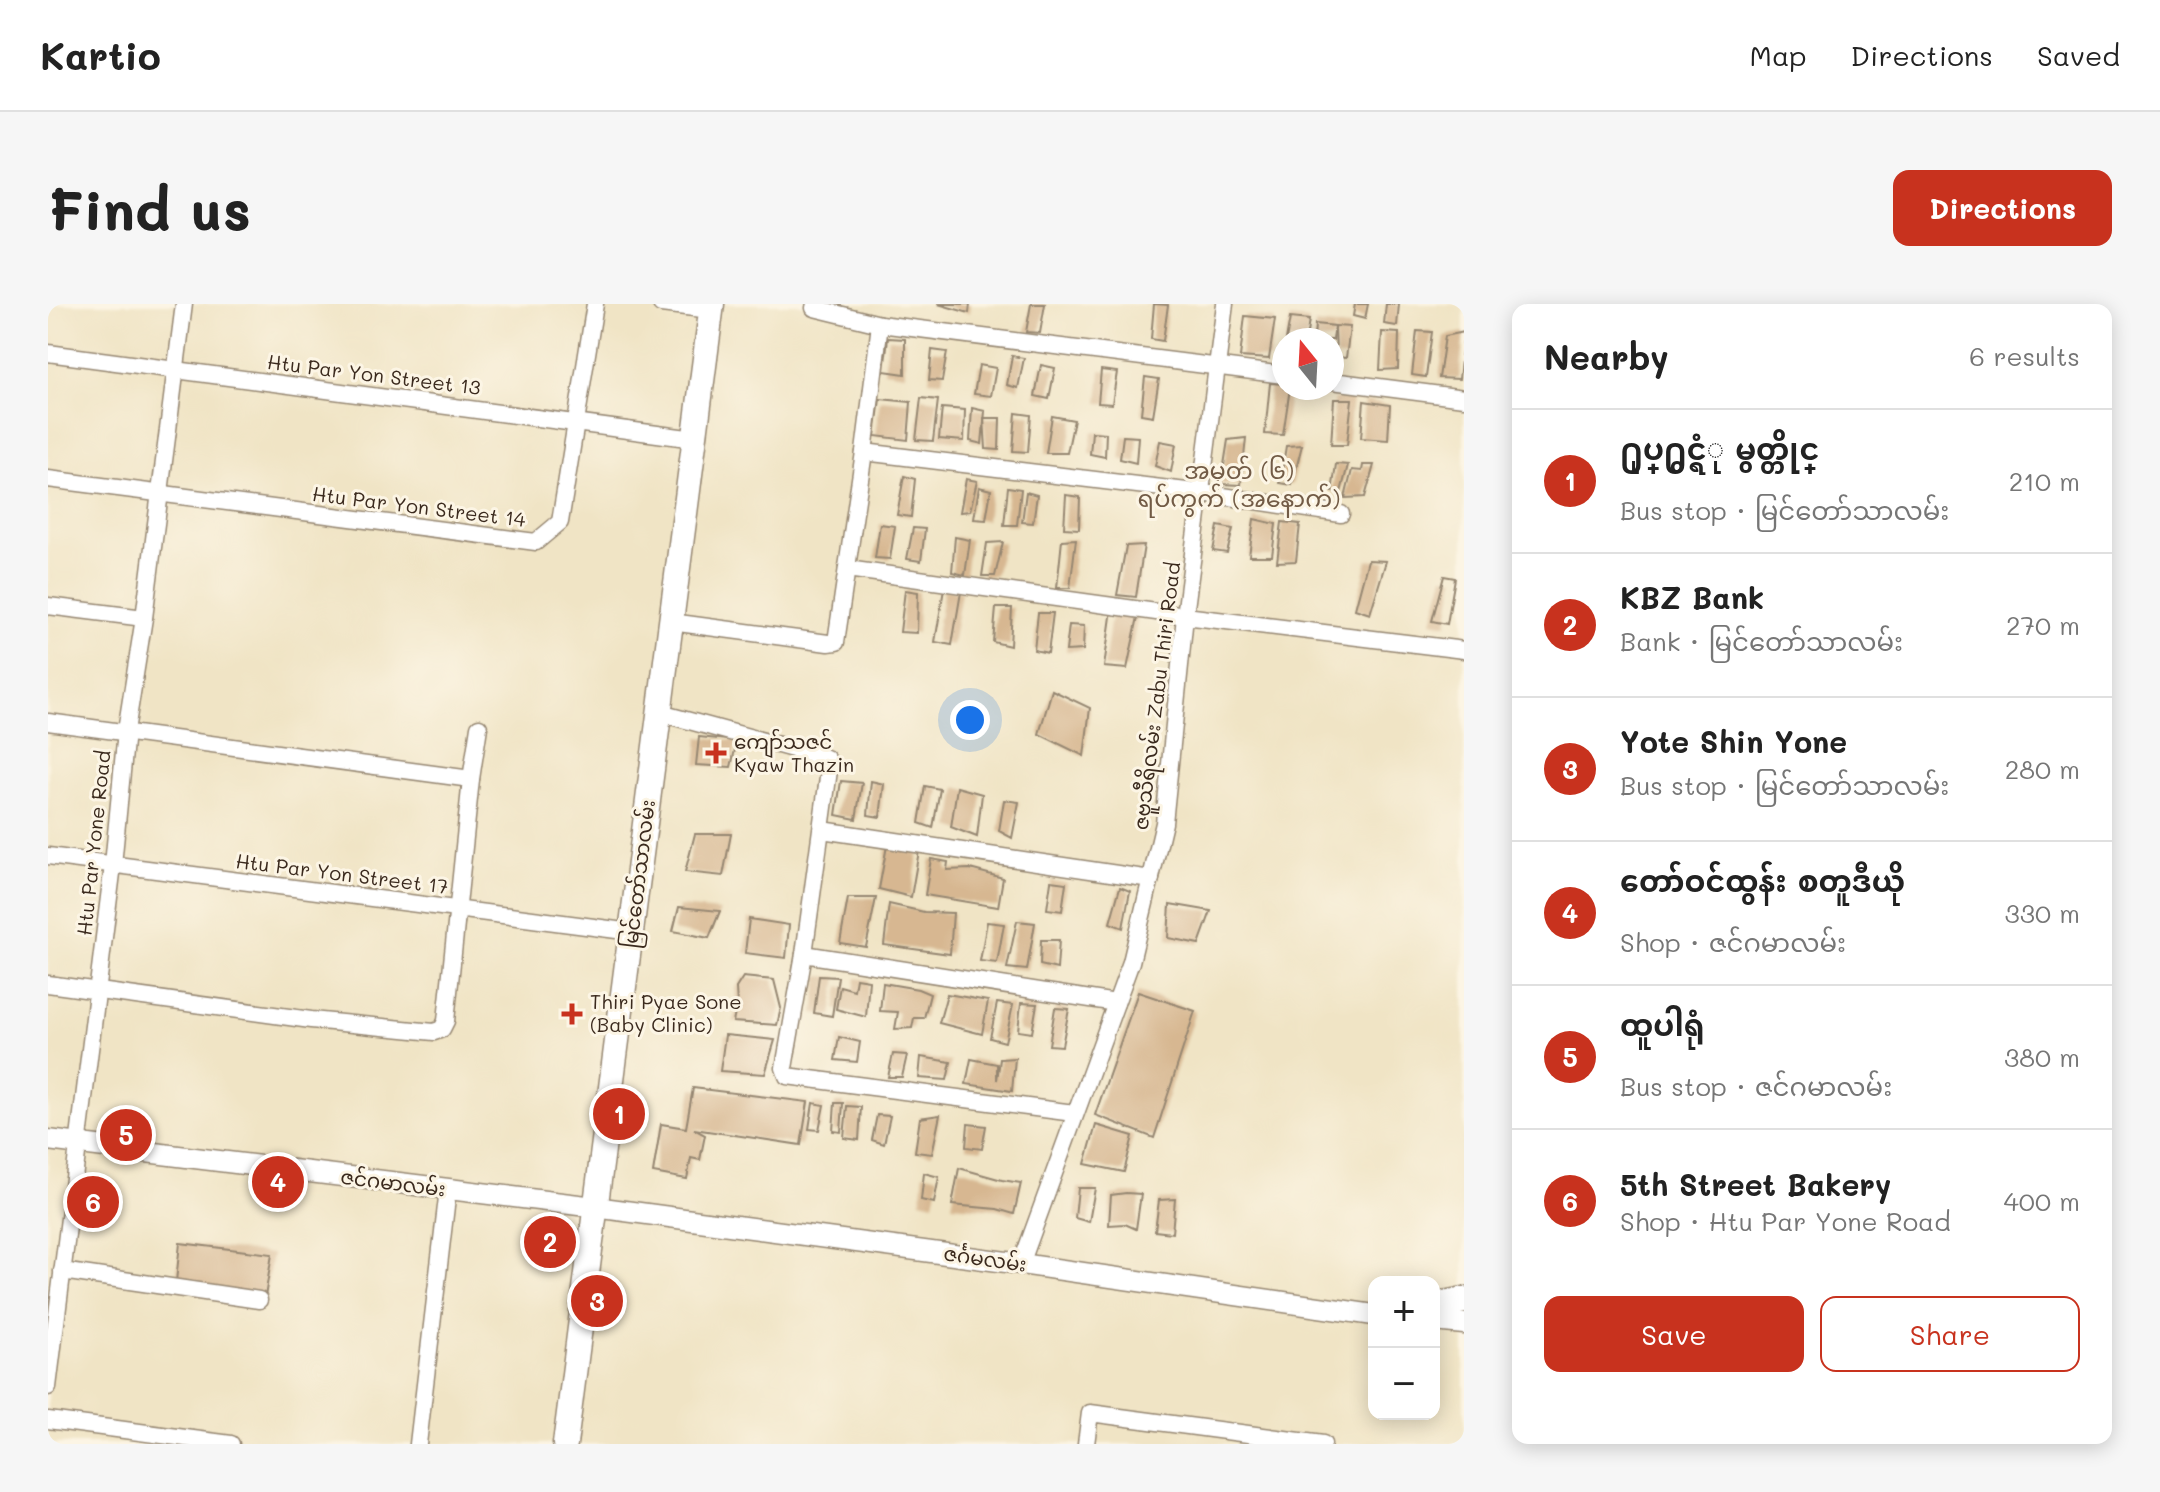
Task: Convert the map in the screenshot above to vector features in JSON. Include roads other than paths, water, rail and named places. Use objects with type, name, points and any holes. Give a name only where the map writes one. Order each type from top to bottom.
[{"type":"main road","name":"မြင်တော်သာလမ်း","points":[[565,1444],[712,307]]},
{"type":"main road","points":[[1440,1305],[1464,1300]]},
{"type":"street","name":"Htu Par Yone Road","points":[[48,1387],[54,1291],[62,1271],[113,865],[126,731],[144,618],[184,304]]},
{"type":"street","name":"Htu Par Yon Street 14","points":[[48,479],[536,542],[560,522],[595,304]]},
{"type":"street","points":[[661,304],[712,307]]},
{"type":"street","points":[[815,304],[814,308],[880,324],[1272,373]]},
{"type":"street","name":"ဇဗူသီရိလမ်း Zabu Thiri Road","points":[[1021,1264],[1131,962],[1164,823],[1185,616],[1225,304]]},
{"type":"street","points":[[671,622],[836,642],[880,324]]},
{"type":"street","name":"Htu Par Yon Street 13","points":[[48,353],[695,439]]},
{"type":"street","points":[[1344,383],[1464,398]]},
{"type":"street","points":[[864,452],[1203,493],[1341,514]]},
{"type":"street","points":[[847,569],[1185,616],[1464,650]]},
{"type":"street","points":[[48,606],[144,618]]},
{"type":"street","points":[[660,713],[826,758],[830,763],[804,954],[784,1068],[787,1076],[1074,1113]]},
{"type":"street","points":[[48,722],[471,779]]},
{"type":"street","points":[[48,984],[311,1020],[434,1032],[442,1029],[446,1021],[479,727]]},
{"type":"street","points":[[822,830],[1151,879]]},
{"type":"street","name":"Htu Par Yon Street 17","points":[[48,856],[632,932]]},
{"type":"street","points":[[804,954],[1116,1003]]},
{"type":"street","name":"ဇင်ဂမာလမ်း","points":[[48,1140],[595,1207]]},
{"type":"street","points":[[418,1444],[448,1189]]},
{"type":"street","name":"ဇင်္ဂမလမ်း","points":[[595,1207],[1368,1314]]},
{"type":"street","points":[[62,1271],[259,1300]]},
{"type":"street","points":[[1440,1322],[1464,1324]]},
{"type":"street","points":[[1086,1444],[1090,1413],[1218,1437],[1323,1444]]},
{"type":"street","points":[[48,1420],[231,1444]]},
{"type":"place","name":"ကျော်သဇင် Kyaw Thazin","points":[[716,753]]},
{"type":"place","name":"Thiri Pyae Sone (Baby Clinic)","points":[[572,1014]]},
{"type":"place","name":"႐ုပ္႐ွင္ရံု မွတ္တိုင္","points":[[619,1114]]},
{"type":"place","name":"ထူပါရုံ","points":[[126,1135]]},
{"type":"place","name":"တော်ဝင်ထွန်း စတူဒီယို","points":[[278,1182]]},
{"type":"place","name":"5th Street Bakery","points":[[93,1202]]},
{"type":"place","name":"KBZ Bank","points":[[550,1242]]},
{"type":"place","name":"Yote Shin Yone","points":[[597,1301]]},
{"type":"district","name":"အမှတ် (၆) ရပ်ကွက် (အနောက်)","points":[[1239,485]]}]
